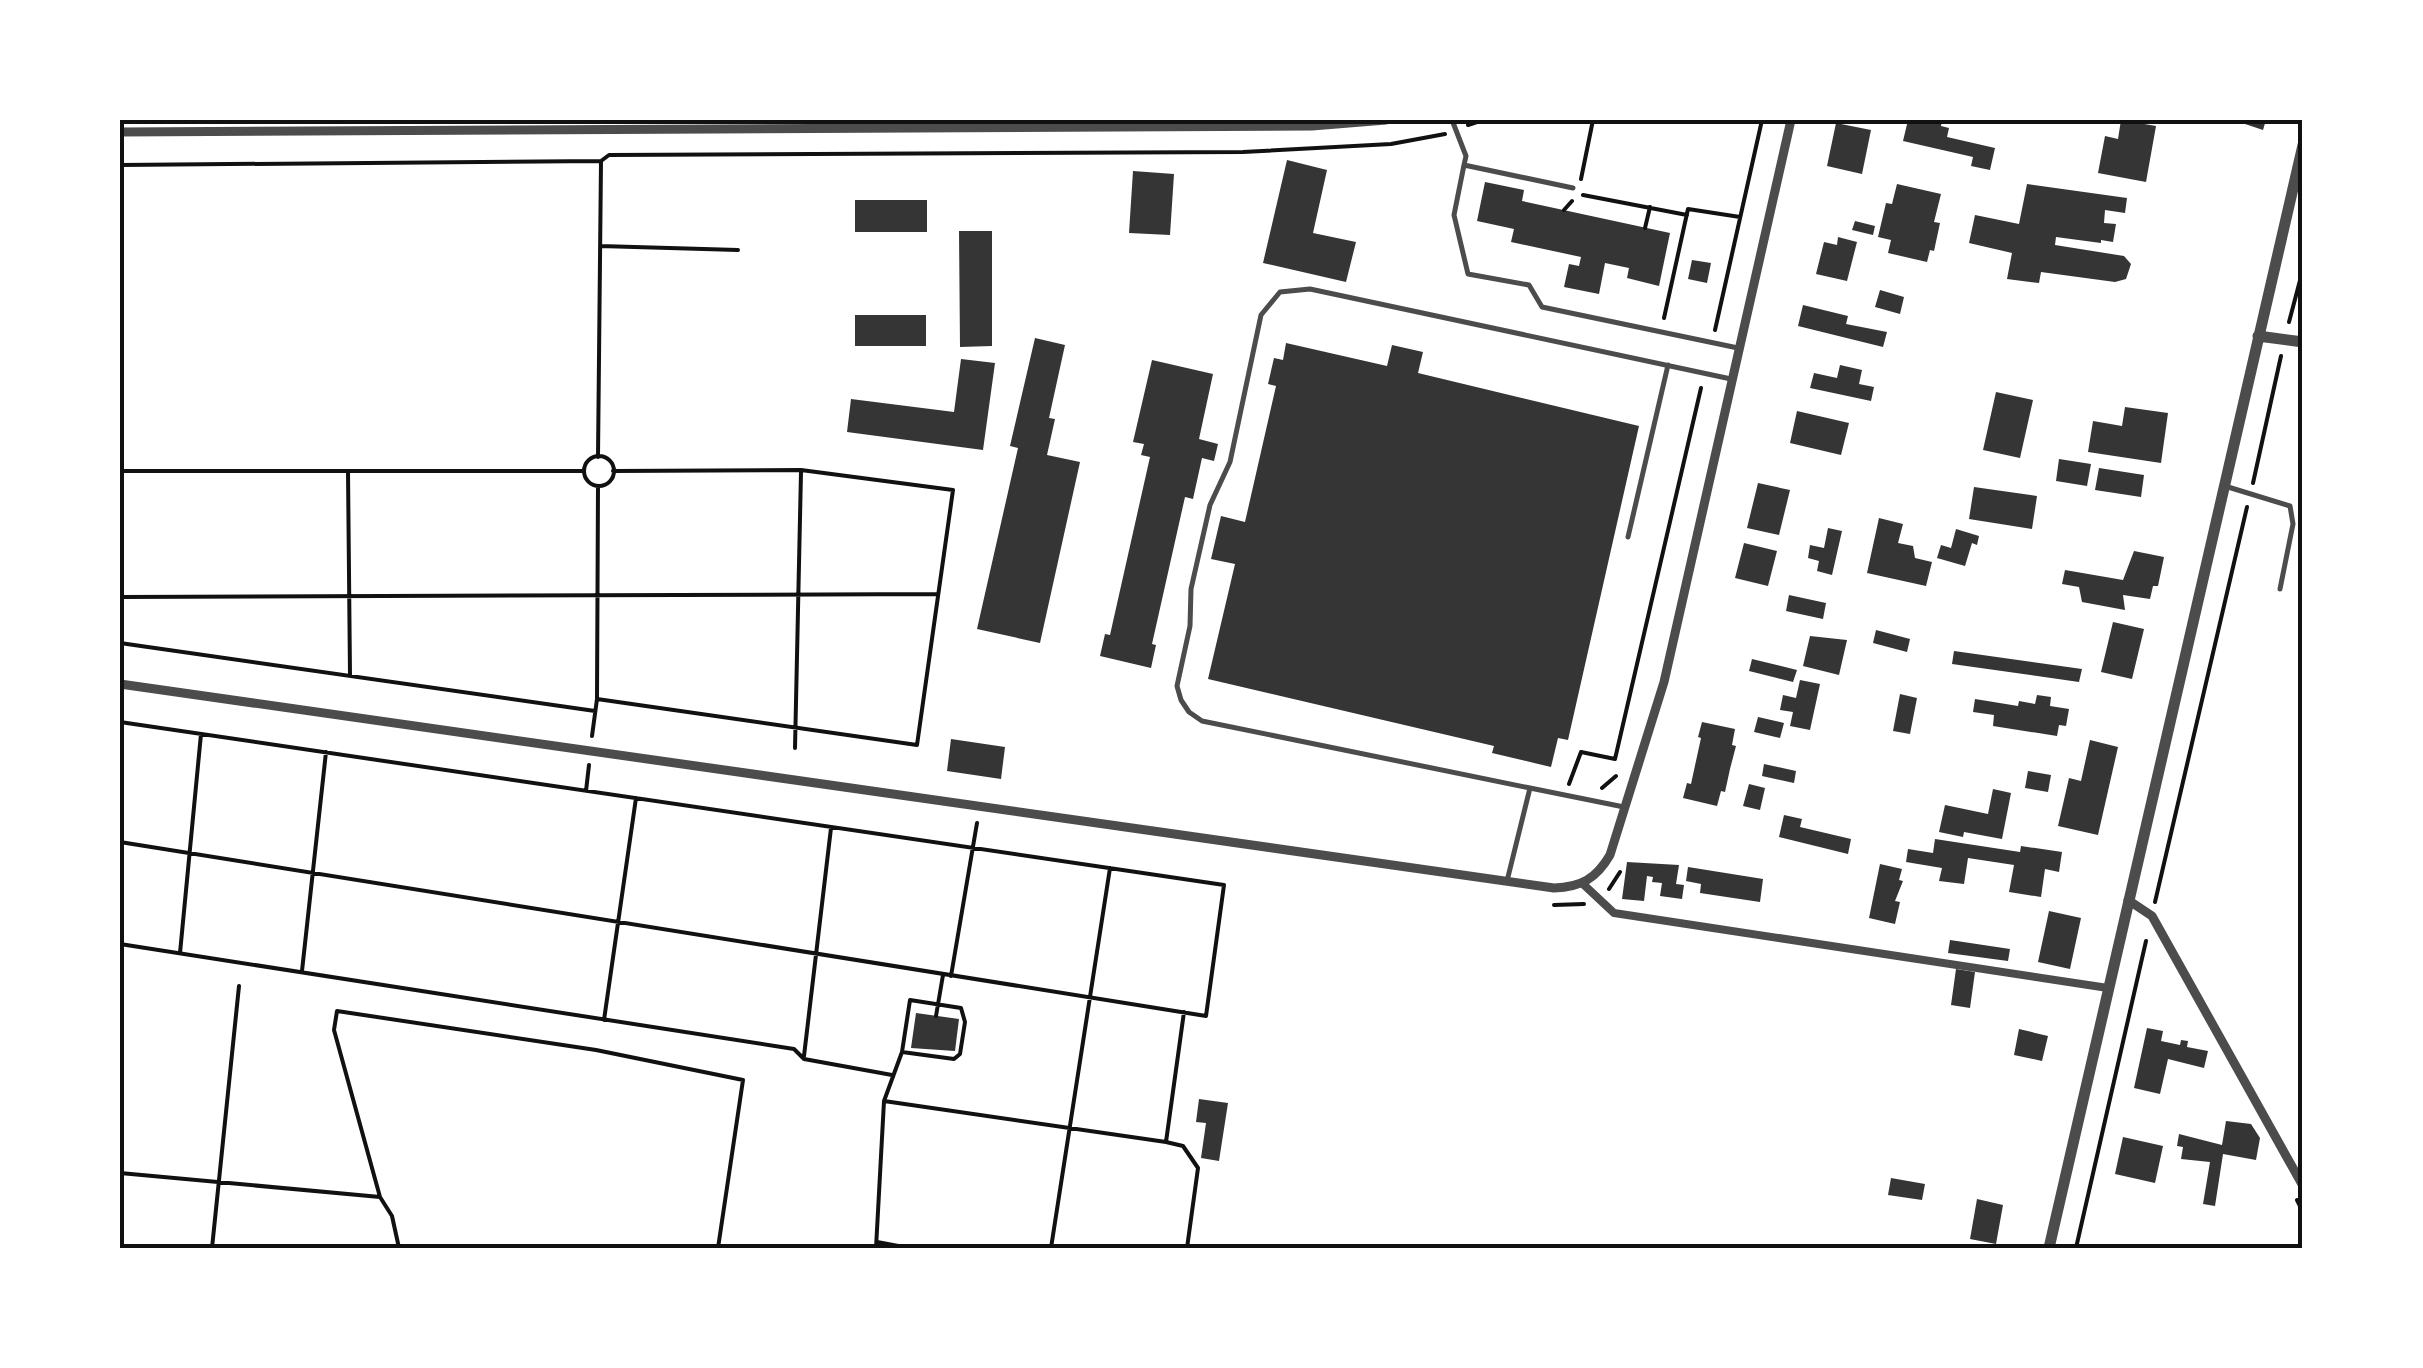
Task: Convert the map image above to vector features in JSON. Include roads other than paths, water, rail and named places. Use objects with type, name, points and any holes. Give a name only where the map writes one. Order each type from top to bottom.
[{"type":"street","points":[[210,120],[210,132]]},
{"type":"street","points":[[120,132],[579,125],[1312,126],[1386,120]]},
{"type":"street","points":[[120,684],[1554,888],[1583,884],[1604,866],[1627,808],[1664,682],[1791,120]]},
{"type":"street","points":[[2049,1248],[2303,145]]},
{"type":"street","points":[[2258,336],[2303,342]]},
{"type":"street","points":[[1583,884],[1614,913],[2108,988]]},
{"type":"street","points":[[2128,900],[2152,916],[2303,1186]]},
{"type":"lane","points":[[1452,120],[1466,156],[1454,215],[1468,274],[1529,285],[1542,307],[1741,349]]},
{"type":"lane","points":[[1464,166],[1576,191]]},
{"type":"lane","points":[[1627,808],[1202,721],[1189,712],[1180,700],[1178,675],[1190,626],[1191,589],[1210,505],[1230,462],[1261,316],[1280,292],[1310,289],[1734,380]]},
{"type":"lane","points":[[1628,537],[1668,365]]},
{"type":"lane","points":[[2225,486],[2290,506],[2293,514],[2280,589]]},
{"type":"lane","points":[[1507,881],[1530,788]]}]
